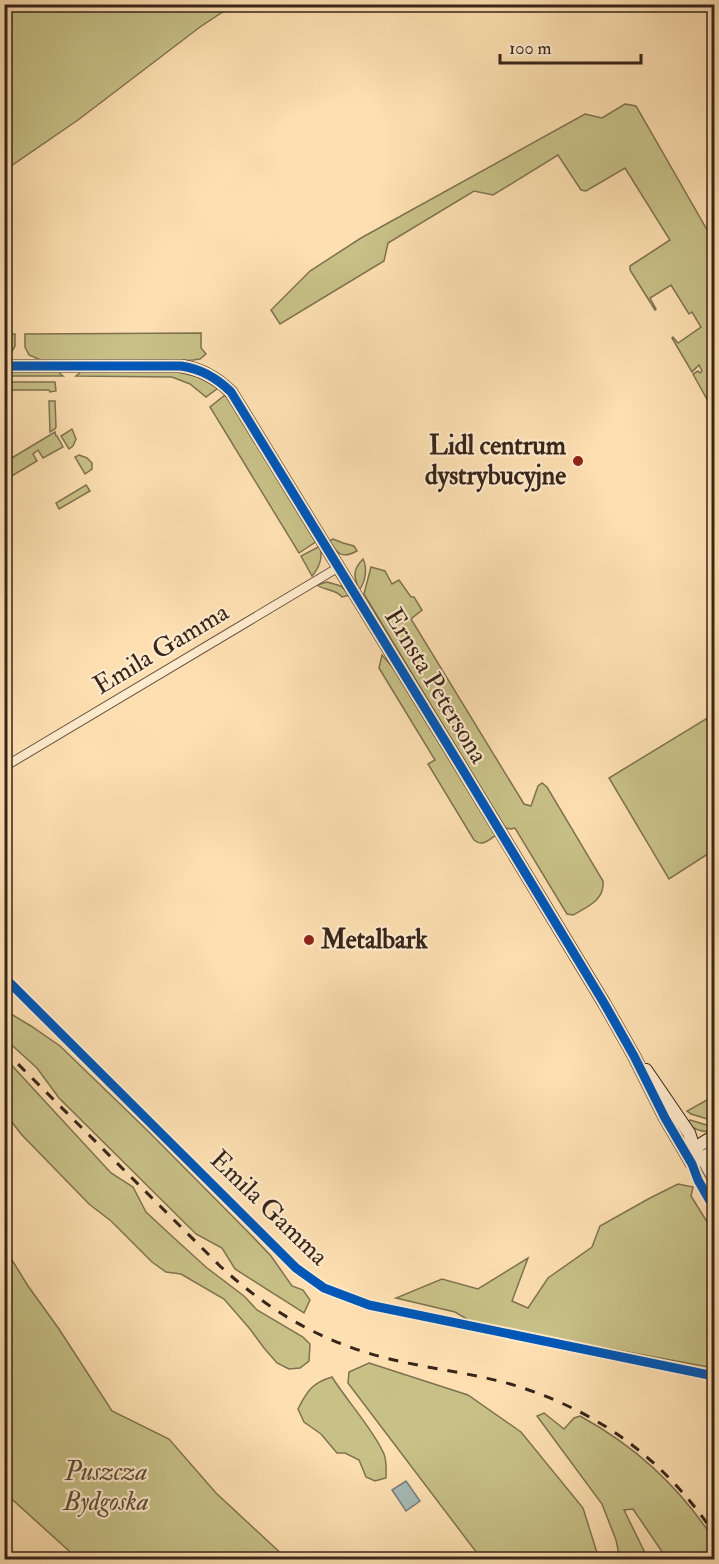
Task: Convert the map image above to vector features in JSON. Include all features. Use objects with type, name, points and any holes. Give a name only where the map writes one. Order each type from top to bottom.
[{"type":"street","name":"Ernsta Petersona","points":[[4,366],[170,365],[190,367],[212,376],[226,387],[236,399],[592,982],[634,1056],[654,1098],[714,1183]]},
{"type":"street","name":"Emila Gamma","points":[[4,767],[339,567]]},
{"type":"street","name":"Emila Gamma","points":[[4,977],[296,1268],[324,1288],[369,1305],[714,1376]]},
{"type":"street","points":[[693,1156],[714,1136]]},
{"type":"street","points":[[693,1156],[714,1151]]},
{"type":"street","name":"Ernsta Petersona","points":[[693,1156],[698,1180],[714,1208]]},
{"type":"green space","points":[[5,4],[233,5],[200,27],[78,120],[5,170]]},
{"type":"green space","points":[[625,104],[636,106],[714,242],[714,412],[693,374],[702,371],[699,365],[692,372],[672,338],[678,343],[701,327],[692,312],[689,314],[671,285],[650,298],[655,310],[630,270],[630,266],[670,240],[625,168],[586,191],[581,190],[558,155],[493,195],[474,191],[388,243],[384,261],[280,324],[271,310],[310,271],[361,238],[585,114],[602,118]]},
{"type":"green space","points":[[201,333],[201,348],[206,354],[200,359],[193,360],[43,361],[29,355],[25,347],[25,334]]},
{"type":"green space","points":[[4,334],[15,334],[15,346],[9,357],[5,359]]},
{"type":"green space","points":[[4,371],[58,372],[63,376],[5,376]]},
{"type":"green space","points":[[82,371],[178,372],[199,377],[218,388],[206,397],[190,384],[172,377],[76,376]]},
{"type":"green space","points":[[5,382],[55,382],[56,391],[5,390]]},
{"type":"green space","points":[[225,395],[317,541],[299,553],[210,407]]},
{"type":"green space","points":[[49,401],[55,401],[56,427],[50,432]]},
{"type":"green space","points":[[72,429],[76,439],[69,449],[61,436]]},
{"type":"green space","points":[[55,432],[63,447],[43,458],[38,450],[33,454],[37,461],[5,480],[5,462]]},
{"type":"green space","points":[[79,455],[92,463],[92,469],[85,474],[75,457]]},
{"type":"green space","points":[[86,485],[90,491],[59,509],[56,503]]},
{"type":"green space","points":[[333,539],[354,546],[357,551],[347,555],[340,554],[329,541]]},
{"type":"green space","points":[[320,546],[320,562],[312,576],[301,556]]},
{"type":"green space","points":[[363,559],[365,575],[359,590],[355,574]]},
{"type":"green space","points":[[371,567],[385,571],[392,584],[399,580],[411,597],[414,597],[422,610],[411,619],[524,804],[531,806],[538,786],[542,783],[547,787],[603,881],[601,893],[589,906],[573,915],[567,914],[515,828],[505,828],[364,594]]},
{"type":"green space","points":[[327,582],[341,586],[350,595],[342,597],[317,585]]},
{"type":"green space","points":[[382,655],[396,671],[496,835],[488,841],[480,843],[474,840],[428,764],[435,760],[379,668]]},
{"type":"green space","points":[[714,714],[714,850],[669,879],[609,778]]},
{"type":"green space","points":[[4,1007],[6,1011],[60,1046],[253,1237],[271,1256],[292,1286],[303,1290],[310,1300],[304,1313],[235,1269],[222,1248],[196,1234],[59,1098],[37,1068],[5,1039]]},
{"type":"green space","points":[[5,1058],[111,1173],[133,1187],[146,1212],[207,1268],[244,1296],[257,1310],[303,1337],[310,1344],[309,1361],[300,1368],[289,1369],[277,1363],[224,1299],[181,1274],[166,1272],[152,1262],[111,1221],[89,1204],[21,1134],[5,1113]]},
{"type":"green space","points":[[714,1096],[714,1121],[687,1111]]},
{"type":"green space","points":[[690,1120],[710,1126],[714,1131],[706,1132],[695,1129],[686,1122]]},
{"type":"green space","points":[[678,1184],[693,1187],[691,1196],[714,1233],[714,1368],[475,1324],[455,1312],[396,1298],[442,1279],[478,1289],[528,1258],[512,1301],[528,1308],[548,1278],[592,1247],[600,1226]]},
{"type":"green space","name":"Puszcza Bydgoska","points":[[4,1247],[112,1411],[169,1439],[216,1493],[287,1559],[78,1559],[5,1493]]},
{"type":"green space","points":[[369,1363],[468,1395],[521,1432],[583,1508],[599,1559],[479,1559],[480,1557],[348,1383],[349,1372]]},
{"type":"green space","points":[[332,1377],[379,1444],[386,1460],[386,1478],[375,1481],[366,1477],[359,1460],[345,1453],[337,1453],[321,1434],[304,1422],[298,1409],[304,1397],[315,1385]]},
{"type":"green space","points":[[544,1413],[564,1429],[574,1418],[580,1416],[636,1453],[669,1483],[698,1516],[714,1540],[714,1559],[667,1559],[633,1509],[624,1510],[648,1559],[620,1559],[616,1540],[602,1504],[537,1416]]},
{"type":"water","points":[[406,1481],[420,1501],[406,1511],[392,1490]]},
{"type":"railway","points":[[4,1050],[220,1266],[279,1312],[322,1336],[369,1353],[507,1383],[553,1399],[581,1412],[607,1427],[654,1463],[675,1484],[714,1533]]},
{"type":"railway","points":[[4,1552],[13,1560]]},
{"type":"cycle path","points":[[4,366],[181,366],[209,375],[231,392],[604,1003],[714,1208]]},
{"type":"cycle path","points":[[4,977],[296,1268],[324,1288],[369,1305],[714,1376]]},
{"type":"place","name":"Lidl centrum dystrybucyjne","points":[[578,461]]},
{"type":"place","name":"Metalbark","points":[[309,940]]}]
